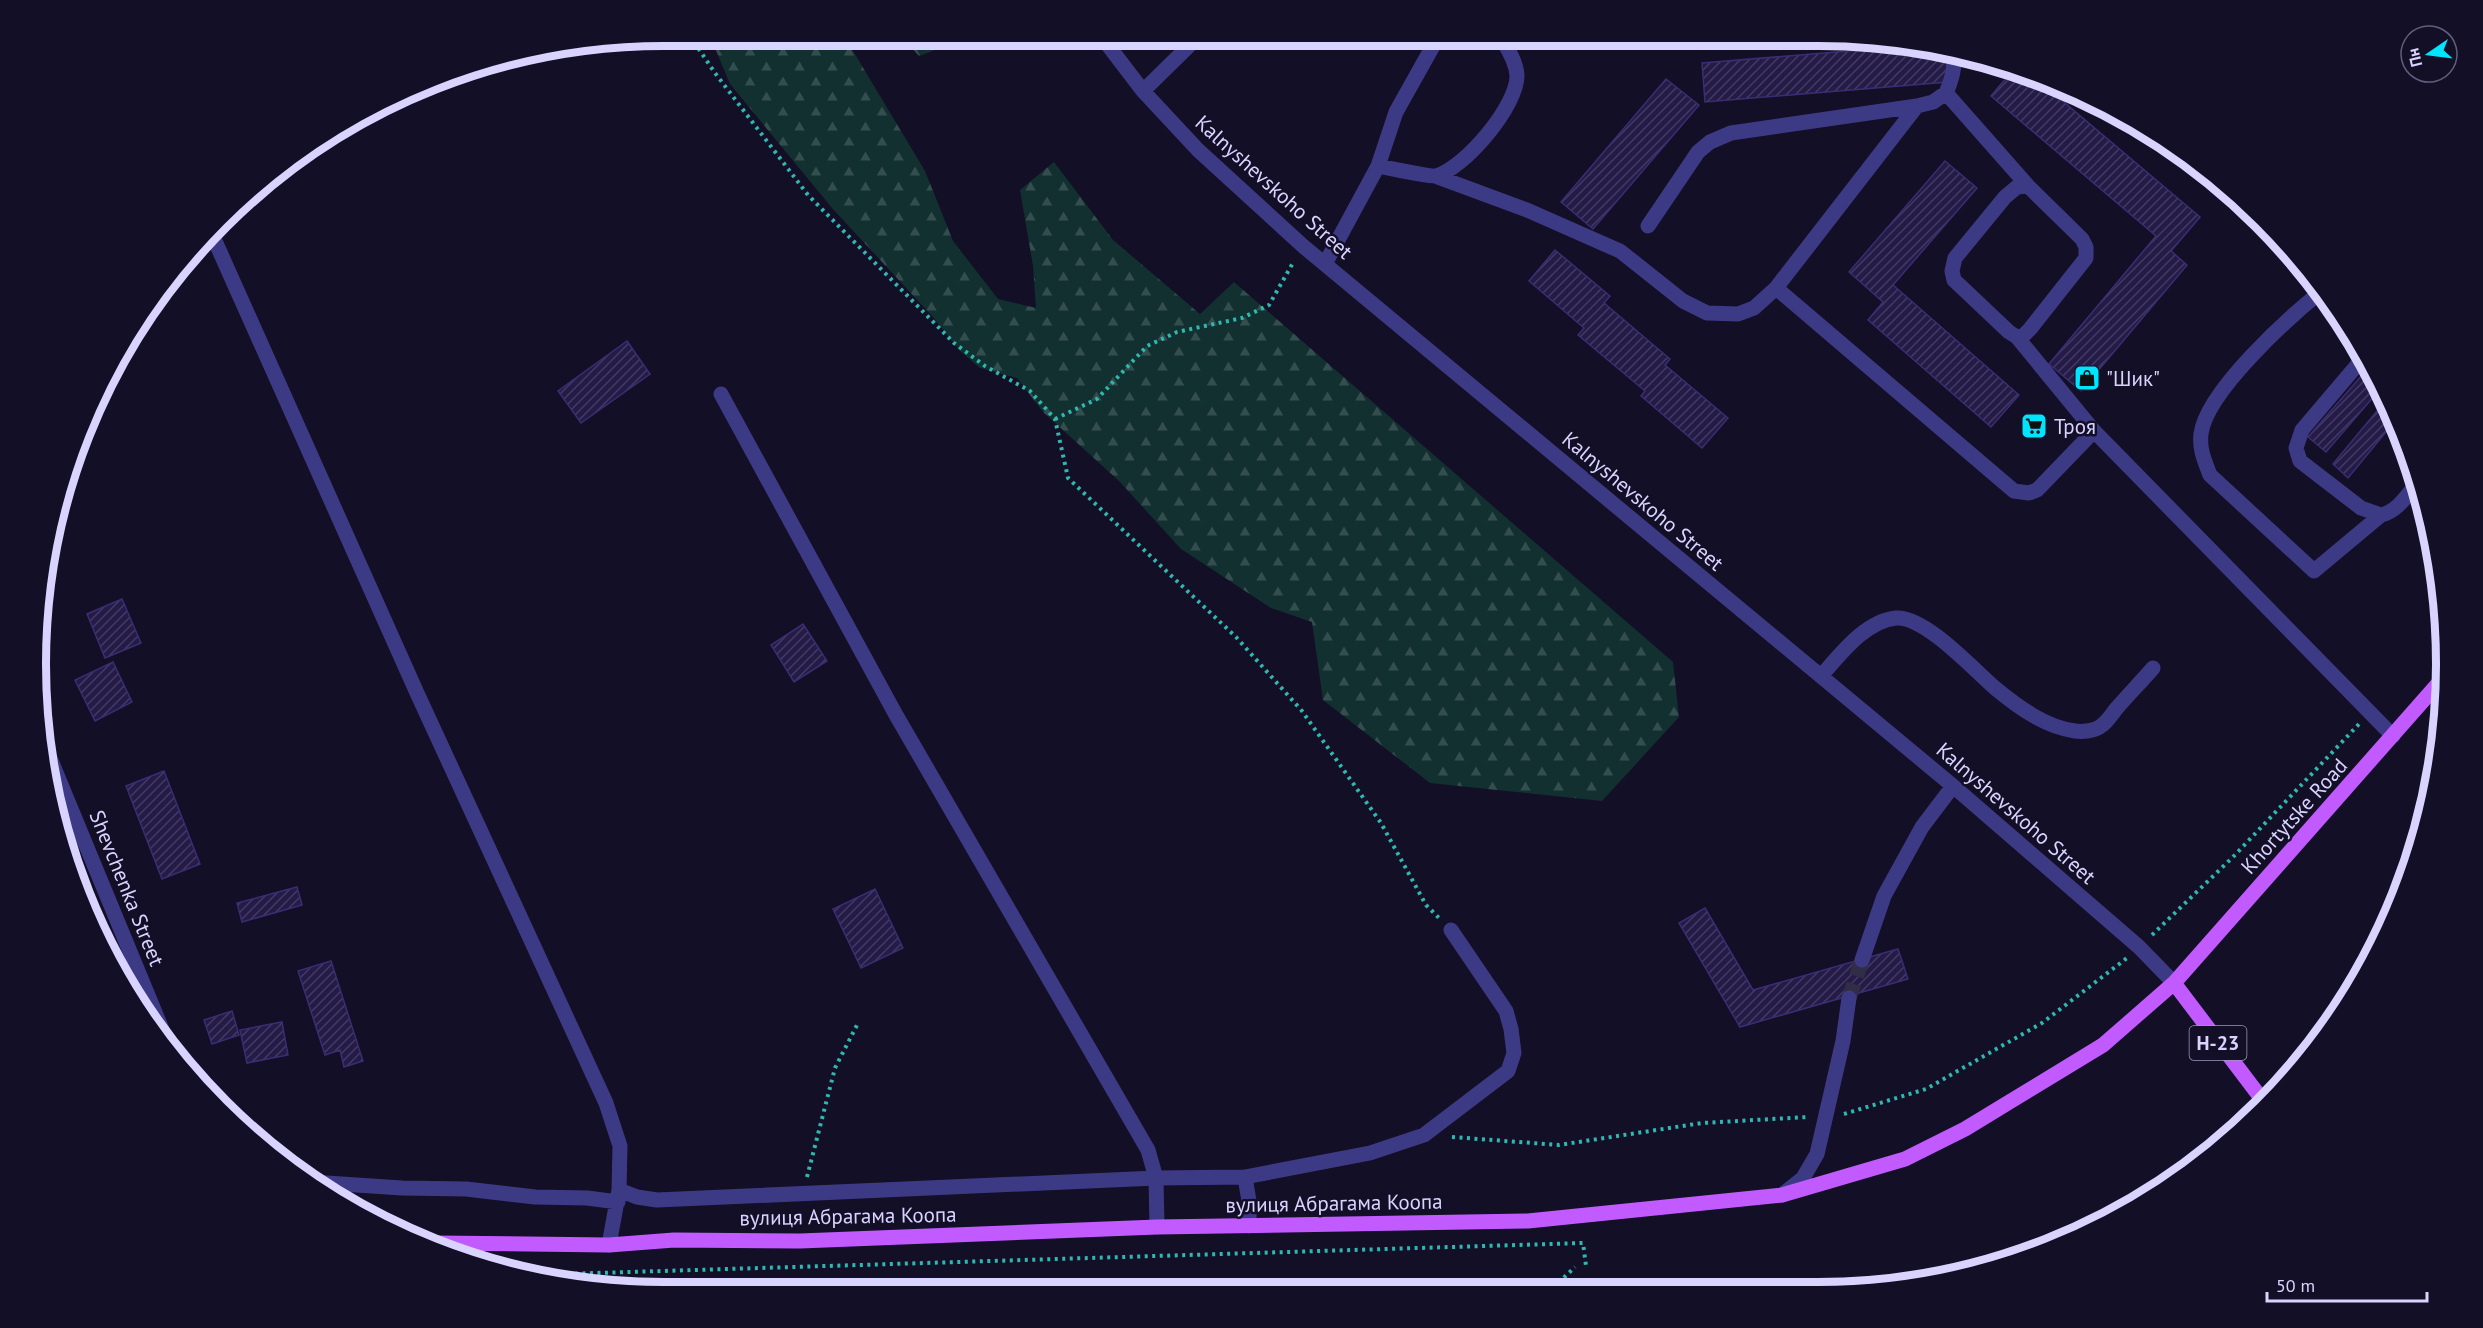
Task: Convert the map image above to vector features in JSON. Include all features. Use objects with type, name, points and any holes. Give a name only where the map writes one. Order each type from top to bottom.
[{"type":"main road","name":"Khortytske Road","points":[[2174,983],[2435,687]]},
{"type":"main road","name":"Н-23","points":[[2174,983],[2260,1097]]},
{"type":"main road","name":"вулиця Абрагама Коопа","points":[[451,1243],[609,1245],[674,1240],[800,1240],[1157,1227],[1528,1221],[1782,1195],[1905,1158],[1965,1129],[2103,1045],[2174,983]]},
{"type":"street","name":"Kalnyshevskoho Street","points":[[1109,46],[1143,91],[1198,150],[1303,246],[1953,786],[2139,947],[2174,983]]},
{"type":"street","points":[[1143,91],[1189,46]]},
{"type":"street","points":[[1326,264],[1378,166],[1396,112],[1433,46]]},
{"type":"street","points":[[1435,176],[1451,168],[1491,132],[1507,104],[1517,76],[1506,46]]},
{"type":"street","points":[[1648,226],[1698,152],[1710,142],[1731,133],[1933,102],[1946,93],[1952,80],[1955,62]]},
{"type":"street","points":[[1946,93],[2028,186],[2082,239],[2087,252],[2086,258],[2030,329],[2025,335],[2017,337]]},
{"type":"street","points":[[1378,166],[1435,176],[1527,210],[1620,251],[1683,300],[1707,312],[1738,314],[1754,308],[1776,288],[1917,106]]},
{"type":"street","points":[[2028,186],[2011,191],[1997,204],[1955,258],[1952,271],[1954,280],[2017,337],[2094,430],[2393,735]]},
{"type":"street","points":[[215,241],[422,704],[606,1103],[620,1146],[619,1196],[609,1245]]},
{"type":"street","points":[[1776,288],[2014,491],[2029,493],[2037,490],[2094,430]]},
{"type":"street","points":[[2315,297],[2245,363],[2220,392],[2205,418],[2201,435],[2202,456],[2210,475],[2314,571],[2381,515],[2391,513],[2411,491]]},
{"type":"street","points":[[2358,363],[2302,430],[2296,448],[2300,461],[2361,508],[2381,515]]},
{"type":"street","points":[[721,394],[896,715],[1148,1150],[1156,1178],[1157,1227]]},
{"type":"street","points":[[1821,676],[1859,637],[1880,622],[1897,618],[1916,622],[1941,640],[1996,689],[2037,718],[2060,729],[2082,732],[2101,727],[2153,668]]},
{"type":"street","name":"Shevchenka Street","points":[[56,773],[155,1013]]},
{"type":"street","points":[[1862,960],[1884,896],[1922,827],[1953,786]]},
{"type":"street","points":[[331,1183],[466,1189],[535,1197],[619,1196],[657,1200],[1156,1178],[1245,1177],[1370,1153],[1424,1135],[1508,1071],[1514,1053],[1506,1011],[1451,930]]},
{"type":"street","points":[[1782,1195],[1803,1178],[1817,1154],[1843,1041],[1849,998]]},
{"type":"street","points":[[1245,1177],[1249,1201],[1248,1226]]},
{"type":"path","points":[[697,46],[808,195],[954,343],[985,366],[1030,391],[1055,418],[1068,478],[1236,637],[1302,711],[1381,822],[1426,905],[1451,930]]},
{"type":"path","points":[[1055,418],[1097,399],[1147,346],[1177,332],[1242,318],[1269,305],[1303,246]]},
{"type":"path","points":[[1424,1135],[1559,1145],[1702,1124],[1804,1116],[1823,1120],[1926,1089],[2042,1023],[2105,976],[2139,947],[2233,857],[2329,753],[2370,713]]},
{"type":"path","points":[[802,1195],[835,1068],[857,1025]]},
{"type":"path","points":[[569,1274],[1583,1243],[1586,1266]]},
{"type":"path","points":[[1559,1282],[1575,1267]]},
{"type":"green space","points":[[714,46],[850,46],[925,171],[953,241],[998,299],[1036,308],[1033,266],[1020,190],[1054,162],[1113,240],[1200,314],[1234,282],[1673,662],[1679,717],[1602,801],[1430,783],[1323,700],[1312,622],[1271,608],[1181,549],[1119,481],[1043,412],[1017,378],[980,368],[960,351],[933,317],[832,208],[730,84]]},
{"type":"green space","points":[[910,46],[946,46],[919,56]]},
{"type":"building","points":[[1871,49],[1947,60],[1948,82],[1705,102],[1702,63]]},
{"type":"building","points":[[2008,76],[2054,93],[2200,217],[2171,251],[2187,265],[2081,391],[2049,364],[2156,236],[1991,96]]},
{"type":"building","points":[[1666,79],[1699,105],[1593,229],[1561,202]]},
{"type":"building","points":[[1945,161],[1977,188],[1893,285],[2019,395],[1991,427],[1868,320],[1883,302],[1849,272]]},
{"type":"building","points":[[1555,250],[1610,296],[1604,303],[1670,359],[1665,365],[1728,418],[1702,448],[1641,396],[1645,391],[1578,335],[1584,328],[1529,281]]},
{"type":"building","points":[[627,341],[650,374],[581,423],[558,391]]},
{"type":"building","points":[[2364,373],[2375,395],[2326,452],[2308,437]]},
{"type":"building","points":[[2380,407],[2389,428],[2348,478],[2333,464]]},
{"type":"building","points":[[122,599],[141,643],[105,658],[87,614]]},
{"type":"building","points":[[803,624],[827,661],[794,682],[771,645]]},
{"type":"building","points":[[113,662],[132,702],[95,721],[75,680]]},
{"type":"building","points":[[164,771],[200,864],[162,879],[126,786]]},
{"type":"building","points":[[297,887],[302,905],[242,922],[237,903]]},
{"type":"building","points":[[875,889],[903,948],[861,968],[833,909]]},
{"type":"building","points":[[1705,908],[1753,990],[1898,949],[1908,979],[1740,1027],[1679,923]]},
{"type":"building","points":[[331,961],[363,1061],[344,1067],[340,1050],[325,1055],[298,971]]},
{"type":"building","points":[[232,1011],[239,1035],[212,1044],[204,1020]]},
{"type":"building","points":[[282,1022],[288,1055],[247,1063],[240,1030]]},
{"type":"tunnel","points":[[1849,998],[1862,960]]},
{"type":"place","name":"\"Шик\"","points":[[2087,378]]},
{"type":"place","name":"Троя","points":[[2034,426]]}]
